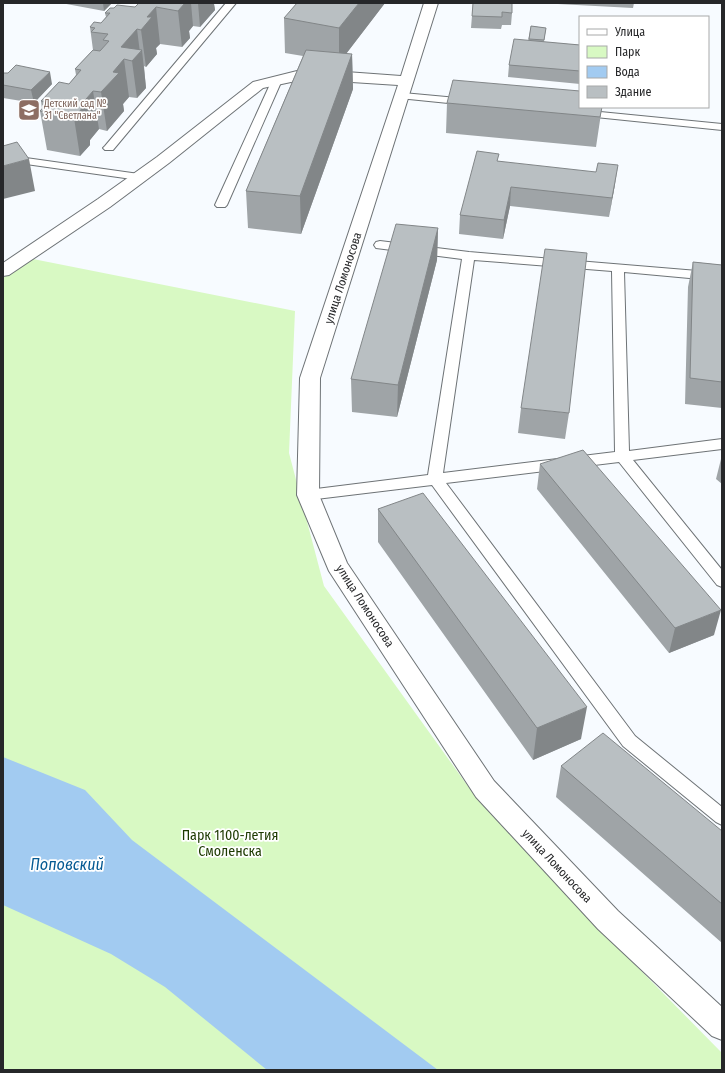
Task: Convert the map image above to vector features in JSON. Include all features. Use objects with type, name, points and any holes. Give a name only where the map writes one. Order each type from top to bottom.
[{"type":"street","name":"улица Ломоносова","points":[[431,3],[405,88],[310,378],[308,495],[338,565],[485,789],[608,920],[722,1026]]},
{"type":"street","points":[[3,271],[104,203],[258,85],[305,74],[405,88]]},
{"type":"lane","points":[[109,148],[231,3]]},
{"type":"lane","points":[[221,206],[277,80]]},
{"type":"lane","points":[[405,88],[477,103]]},
{"type":"lane","points":[[570,112],[722,127]]},
{"type":"lane","points":[[3,166],[26,161],[139,177]]},
{"type":"lane","points":[[380,245],[469,256],[722,277]]},
{"type":"lane","points":[[469,256],[435,479],[629,741],[722,817]]},
{"type":"lane","points":[[618,268],[622,456],[722,581]]},
{"type":"lane","points":[[308,495],[722,444]]},
{"type":"green space","name":"Парк 1100-летия Смоленска","points":[[33,259],[295,311],[289,453],[324,586],[470,789],[599,928],[722,1053],[722,1070],[3,1070],[3,278]]},
{"type":"water","name":"Поповский","points":[[3,757],[85,790],[132,840],[438,1070],[267,1070],[165,987],[111,954],[3,905]]},
{"type":"building","points":[[139,3],[185,3],[178,11],[156,7],[147,17],[152,17],[141,30],[137,29],[121,47],[142,50],[132,61],[124,59],[113,72],[119,73],[101,92],[93,91],[80,106],[84,106],[74,118],[40,111],[48,102],[41,101],[59,82],[69,84],[81,70],[75,69],[93,50],[100,51],[109,41],[103,40],[108,34],[91,32],[95,28],[90,27],[94,22],[101,23],[110,13],[105,13],[110,8],[114,8],[117,5],[135,7]]},
{"type":"building","points":[[297,3],[359,3],[339,28],[284,18]]},
{"type":"building","points":[[473,3],[512,3],[512,13],[502,12],[502,17],[472,16]]},
{"type":"building","points":[[531,26],[546,28],[544,40],[529,39]]},
{"type":"building","points":[[514,39],[579,45],[579,71],[509,65]]},
{"type":"building","points":[[306,50],[352,54],[300,196],[246,191]]},
{"type":"building","points":[[16,65],[50,72],[31,90],[3,85],[3,73],[8,73]]},
{"type":"building","points":[[453,80],[579,91],[579,108],[602,108],[600,117],[447,103]]},
{"type":"building","points":[[17,142],[29,159],[3,166],[3,146]]},
{"type":"building","points":[[477,151],[499,154],[497,161],[596,172],[598,163],[618,165],[612,198],[511,187],[504,220],[460,215]]},
{"type":"building","points":[[396,224],[438,228],[398,385],[351,379]]},
{"type":"building","points":[[545,249],[587,253],[569,413],[521,408]]},
{"type":"building","points":[[693,262],[722,265],[722,382],[690,378]]},
{"type":"building","points":[[583,450],[721,610],[675,628],[540,464]]},
{"type":"building","points":[[423,493],[587,707],[537,728],[378,509]]},
{"type":"building","points":[[603,733],[722,831],[722,904],[561,766]]},
{"type":"place","name":"Детский сад № 31 \"Светлана\"","points":[[29,110]]}]
